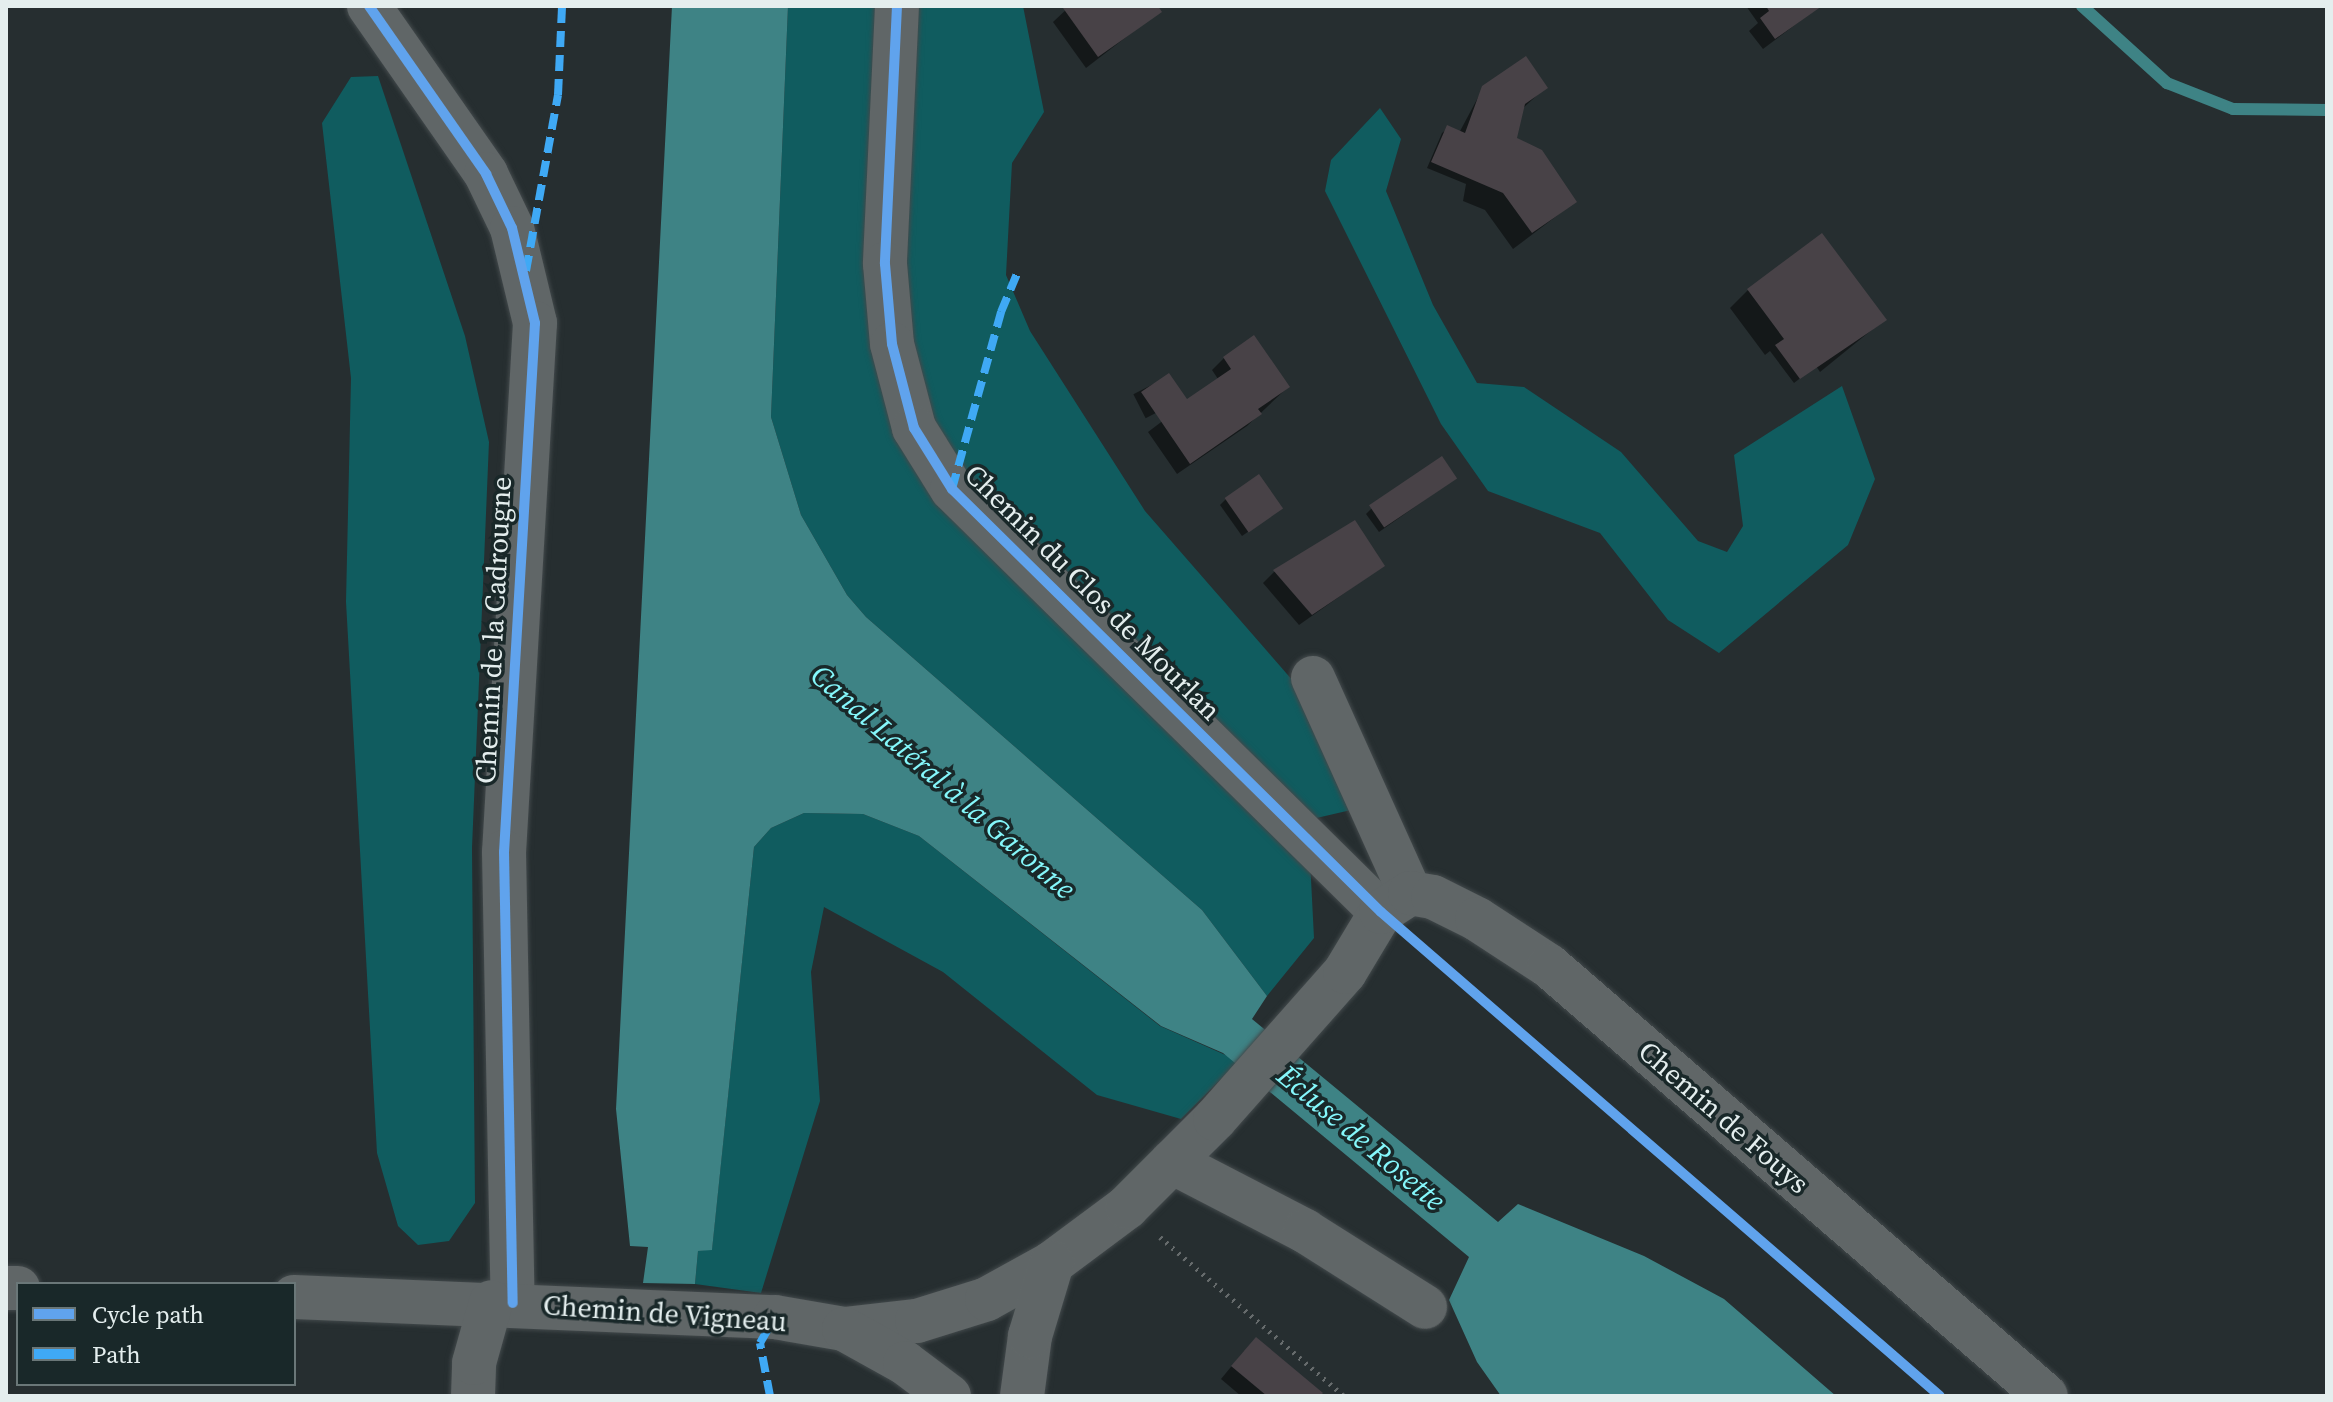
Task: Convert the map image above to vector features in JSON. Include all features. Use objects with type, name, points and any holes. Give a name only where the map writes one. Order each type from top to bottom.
[{"type":"street","name":"Chemin de la Cadrougne","points":[[369,6],[486,174],[517,243],[535,323],[504,852],[502,1302],[474,1363],[473,1396]]},
{"type":"street","name":"Chemin du Clos de Mourlan","points":[[897,6],[885,264],[892,344],[914,428],[952,489],[1395,902]]},
{"type":"street","points":[[844,1329],[917,1321],[987,1299],[1052,1263],[1127,1207],[1215,1119],[1345,972],[1395,902],[1313,678]]},
{"type":"street","name":"Chemin de Fouys","points":[[1395,902],[1433,897],[1477,919],[1549,966],[2046,1396]]},
{"type":"street","points":[[1172,1162],[1305,1231],[1425,1307]]},
{"type":"street","points":[[1022,1396],[1030,1336],[1052,1263]]},
{"type":"street","name":"Chemin de Vigneau","points":[[296,1297],[502,1302],[775,1317],[844,1329]]},
{"type":"street","points":[[844,1329],[905,1363],[949,1396]]},
{"type":"path","points":[[1127,1207],[1344,1396]]},
{"type":"shaded area","points":[[788,6],[1023,6],[1044,112],[1012,163],[1006,275],[1030,331],[1145,511],[1314,705],[1351,810],[1308,820],[1314,938],[1267,996],[1202,910],[866,617],[847,595],[801,515],[771,417]]},
{"type":"shaded area","points":[[378,76],[465,336],[489,442],[472,848],[475,1203],[449,1241],[418,1245],[398,1226],[377,1153],[346,602],[351,378],[322,123],[351,77]]},
{"type":"shaded area","points":[[1380,108],[1401,139],[1386,191],[1433,305],[1477,383],[1524,387],[1621,452],[1698,541],[1727,552],[1743,526],[1734,455],[1842,386],[1875,479],[1848,545],[1719,653],[1668,620],[1600,533],[1488,491],[1441,424],[1325,191],[1331,160]]},
{"type":"shaded area","points":[[804,813],[863,814],[919,836],[1160,1026],[1239,1061],[1181,1119],[1097,1095],[943,972],[824,907],[811,972],[820,1101],[761,1293],[695,1284],[698,1251],[712,1249],[754,847],[771,828]]},
{"type":"water","points":[[672,6],[788,6],[771,417],[801,515],[847,595],[866,617],[1202,910],[1267,996],[1252,1019],[1498,1222],[1518,1204],[1644,1256],[1724,1299],[1836,1396],[1501,1396],[1477,1362],[1449,1300],[1469,1257],[1223,1053],[1161,1026],[919,836],[863,814],[804,813],[771,828],[754,847],[712,1250],[698,1251],[695,1284],[643,1283],[648,1247],[630,1246],[616,1109]]},
{"type":"building","points":[[1158,6],[1162,12],[1098,57],[1063,8]]},
{"type":"building","points":[[1766,6],[1822,6],[1775,39],[1760,18],[1769,11]]},
{"type":"building","points":[[1526,56],[1548,88],[1525,104],[1517,138],[1542,150],[1577,202],[1532,233],[1503,193],[1431,162],[1447,125],[1465,133],[1482,86]]},
{"type":"building","points":[[1822,233],[1887,320],[1800,379],[1775,345],[1784,339],[1747,289]]},
{"type":"building","points":[[1254,335],[1290,387],[1258,409],[1262,414],[1190,464],[1141,392],[1169,373],[1187,399],[1231,369],[1223,357]]},
{"type":"building","points":[[1442,456],[1457,478],[1384,528],[1369,505]]},
{"type":"building","points":[[1259,474],[1283,508],[1249,532],[1225,498]]},
{"type":"building","points":[[1355,520],[1385,566],[1312,615],[1273,570]]},
{"type":"building","points":[[1256,1337],[1323,1393],[1320,1396],[1267,1396],[1231,1366]]},
{"type":"waterway","points":[[2082,6],[2167,83],[2233,109],[2327,110]]},
{"type":"marked path","points":[[526,271],[558,95],[562,6]]},
{"type":"marked path","points":[[952,489],[1001,312],[1019,269]]},
{"type":"marked path","points":[[770,1396],[760,1343],[775,1317]]},
{"type":"cycle path","points":[[369,6],[486,174],[512,228],[535,323],[504,852],[513,1303]]},
{"type":"cycle path","points":[[897,6],[885,264],[892,344],[914,428],[952,489],[1381,912],[1940,1396]]},
{"type":"water label","name":"Canal Latéral à la Garonne","points":[[943,782]]},
{"type":"water label","name":"Écluse de Rosette","points":[[1361,1138]]}]
